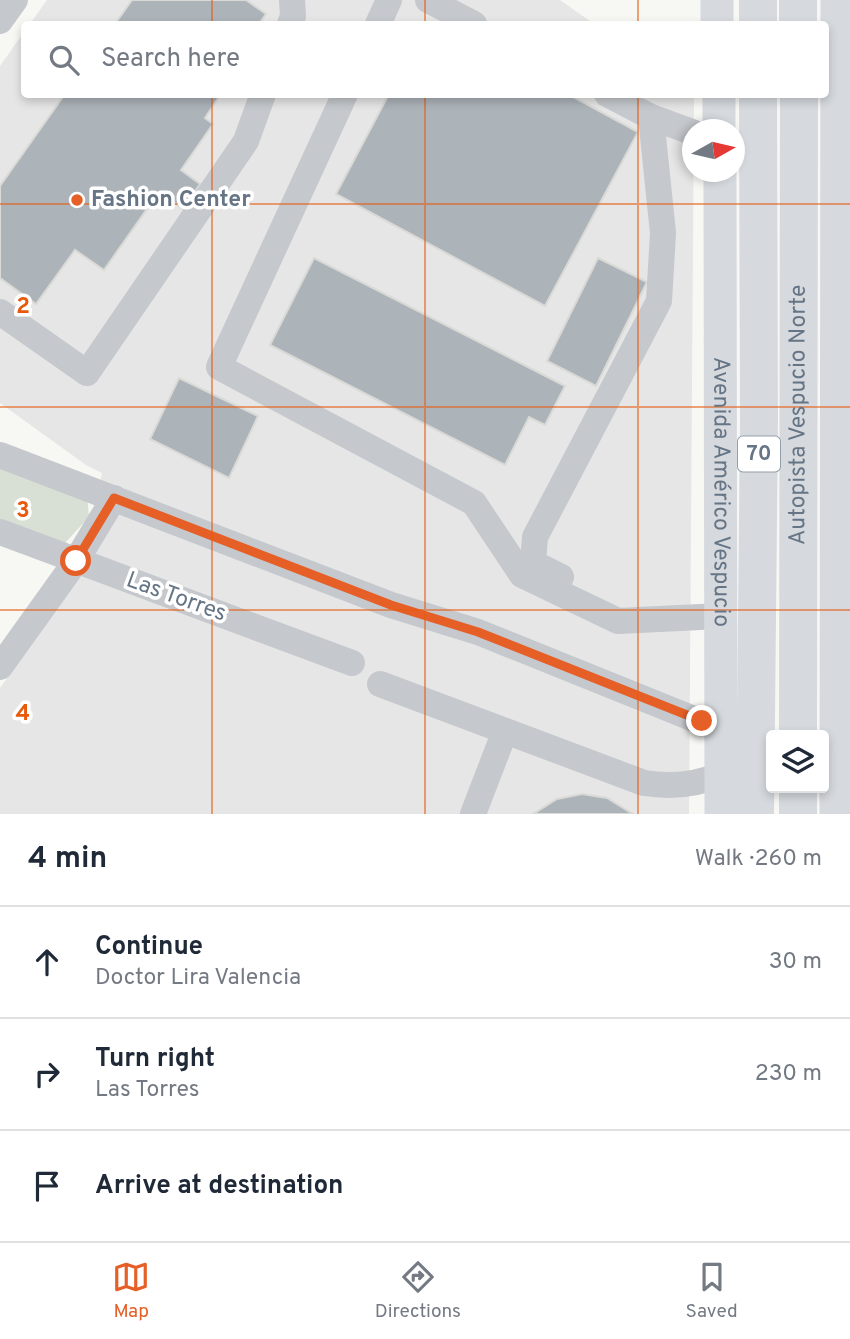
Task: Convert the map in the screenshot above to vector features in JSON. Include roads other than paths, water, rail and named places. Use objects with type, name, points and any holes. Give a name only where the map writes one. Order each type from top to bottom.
[{"type":"highway","points":[[758,0],[758,21]]},
{"type":"highway","points":[[798,0],[799,21]]},
{"type":"highway","name":"Autopista Vespucio Norte","points":[[755,814],[759,421],[758,98]]},
{"type":"highway","name":"Autopista Vespucio Norte","points":[[799,98],[799,730]]},
{"type":"highway","points":[[798,793],[798,814]]},
{"type":"main road","points":[[717,0],[718,21]]},
{"type":"main road","points":[[836,814],[843,770],[844,67],[838,0]]},
{"type":"main road","points":[[719,98],[719,119]]},
{"type":"main road","name":"Avenida Américo Vespucio","points":[[720,182],[721,814]]},
{"type":"street","points":[[0,21],[15,0]]},
{"type":"street","points":[[291,21],[292,0]]},
{"type":"street","points":[[379,21],[389,0]]},
{"type":"street","points":[[428,0],[468,21]]},
{"type":"street","points":[[0,312],[87,373],[246,141],[262,98]]},
{"type":"street","points":[[343,98],[219,367],[474,503],[522,575],[618,621],[721,616]]},
{"type":"street","points":[[615,98],[651,117],[682,128]]},
{"type":"street","points":[[651,117],[663,233],[659,301],[535,537],[533,563],[651,620]]},
{"type":"street","points":[[0,455],[391,605],[488,636],[694,719],[721,719]]},
{"type":"street","points":[[0,667],[76,561],[114,498]]},
{"type":"street","name":"Las Torres","points":[[0,532],[352,663]]},
{"type":"street","points":[[380,684],[644,783],[691,783],[721,774]]},
{"type":"street","points":[[473,814],[505,731]]},
{"type":"place","name":"Fashion Center","points":[[77,200]]}]
